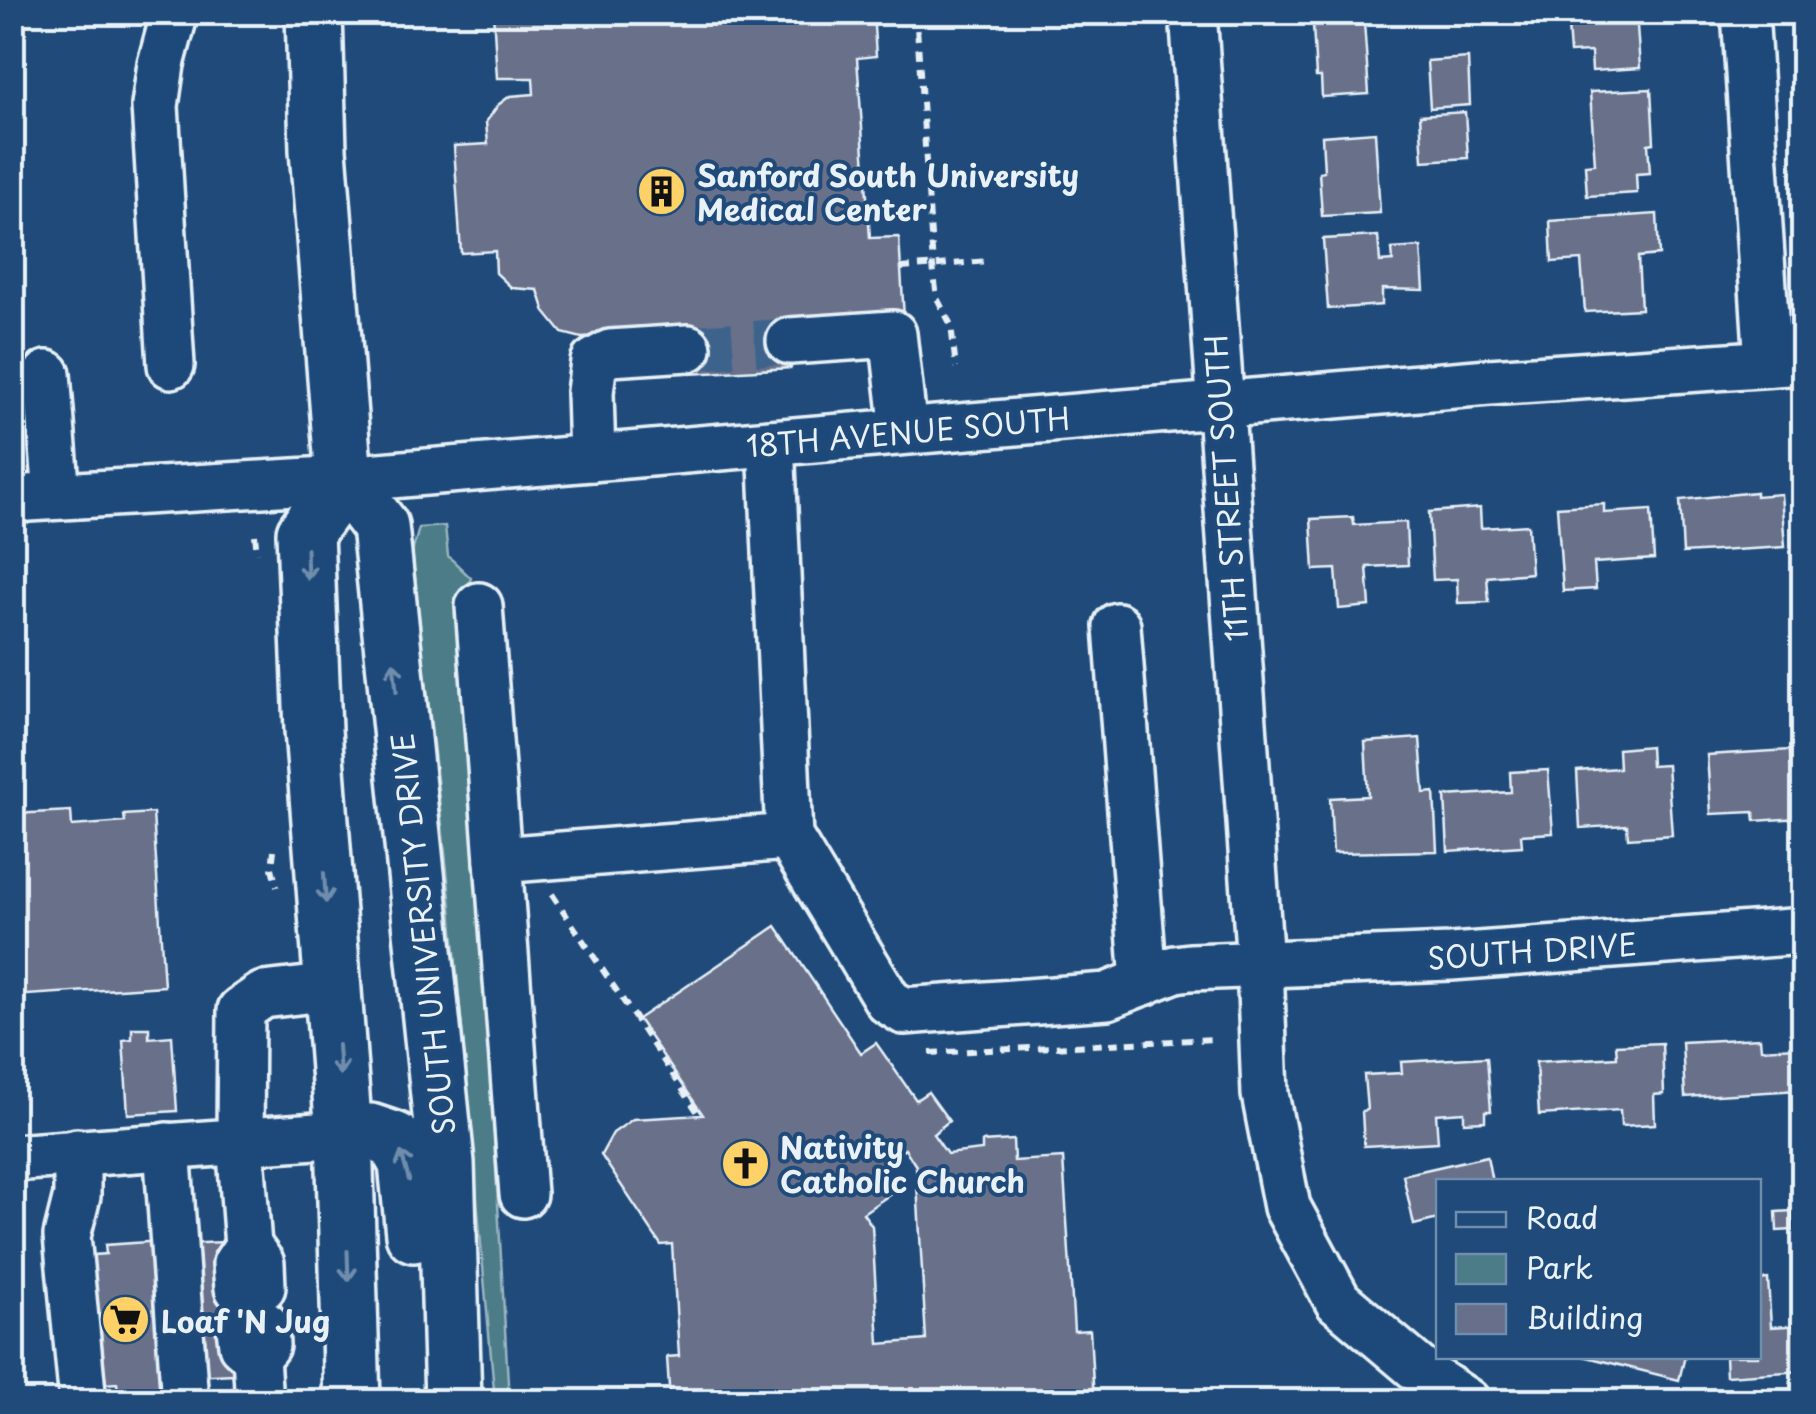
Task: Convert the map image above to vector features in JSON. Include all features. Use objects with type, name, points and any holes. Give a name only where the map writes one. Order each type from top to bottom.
[{"type":"main road","points":[[314,12],[318,150],[344,479],[306,533],[313,730],[344,1134],[352,1402]]},
{"type":"main road","name":"SOUTH UNIVERSITY DRIVE","points":[[344,479],[380,526],[446,1163],[454,1402]]},
{"type":"main road","points":[[344,1134],[370,1132],[394,1140],[408,1163],[432,1402]]},
{"type":"street","points":[[171,365],[156,106],[161,64],[175,12]]},
{"type":"street","name":"11TH STREET SOUTH","points":[[1194,12],[1260,964],[1265,1094],[1287,1206],[1338,1302],[1422,1372],[1467,1402]]},
{"type":"street","points":[[1745,12],[1786,362]]},
{"type":"street","points":[[790,341],[894,334],[904,431]]},
{"type":"street","points":[[592,458],[590,374],[594,362],[610,353],[688,348]]},
{"type":"street","name":"18TH AVENUE SOUTH","points":[[12,499],[344,479],[1786,362]]},
{"type":"street","points":[[47,374],[57,496]]},
{"type":"street","points":[[498,860],[790,837],[771,443]]},
{"type":"street","points":[[479,606],[523,1194]]},
{"type":"street","points":[[1117,626],[1144,982]]},
{"type":"street","name":"SOUTH DRIVE","points":[[790,837],[895,1008],[904,1011],[1107,996],[1175,969],[1451,956],[1804,930]]},
{"type":"street","points":[[258,1402],[240,1141],[242,1010],[263,995],[333,987]]},
{"type":"street","points":[[12,1158],[344,1134]]},
{"type":"street","points":[[167,1146],[185,1402]]},
{"type":"street","points":[[77,1152],[77,1196],[68,1236],[83,1402]]},
{"type":"path","points":[[916,12],[934,266],[938,298],[951,325],[956,368]]},
{"type":"path","points":[[900,268],[989,261]]},
{"type":"path","points":[[570,890],[551,892],[697,1111]]},
{"type":"path","points":[[926,1054],[1213,1039]]},
{"type":"green space","points":[[445,526],[448,556],[471,578],[464,596],[509,1401],[495,1401],[451,907],[412,553],[419,528]]},
{"type":"building","name":"Sanford South University Medical Center","points":[[493,12],[873,12],[876,56],[857,58],[870,238],[899,237],[904,318],[789,326],[791,368],[690,374],[687,332],[582,338],[562,333],[545,312],[538,290],[512,288],[496,273],[495,251],[461,253],[454,146],[488,144],[486,122],[498,105],[510,96],[534,94],[533,78],[497,78]]},
{"type":"building","points":[[1567,12],[1636,12],[1640,68],[1592,71],[1591,52],[1570,53]]},
{"type":"building","points":[[1364,22],[1369,94],[1322,97],[1321,77],[1316,77],[1313,25]]},
{"type":"building","points":[[1468,58],[1470,105],[1430,108],[1427,61]]},
{"type":"building","points":[[1651,89],[1654,143],[1648,144],[1650,173],[1636,174],[1637,193],[1587,196],[1585,165],[1595,164],[1590,92]]},
{"type":"building","points":[[1465,112],[1468,158],[1423,161],[1420,115]]},
{"type":"building","points":[[1375,132],[1380,213],[1322,216],[1322,136]]},
{"type":"building","points":[[1657,214],[1659,255],[1638,257],[1641,309],[1585,312],[1581,260],[1552,262],[1550,221]]},
{"type":"building","points":[[1378,236],[1380,262],[1393,261],[1392,249],[1421,247],[1424,290],[1382,289],[1382,305],[1328,309],[1323,239]]},
{"type":"building","points":[[1756,492],[1756,496],[1781,494],[1785,547],[1683,553],[1680,500]]},
{"type":"building","points":[[1604,504],[1604,513],[1651,510],[1654,559],[1594,563],[1596,589],[1563,591],[1557,507]]},
{"type":"building","points":[[1480,508],[1481,528],[1528,525],[1531,573],[1487,577],[1489,602],[1458,603],[1457,579],[1433,580],[1429,512]]},
{"type":"building","points":[[1353,517],[1354,525],[1406,522],[1408,565],[1367,567],[1370,606],[1339,609],[1336,569],[1314,570],[1311,519]]},
{"type":"building","points":[[1795,734],[1804,734],[1804,751],[1796,752]]},
{"type":"building","points":[[1420,738],[1424,793],[1434,792],[1437,851],[1333,853],[1330,798],[1368,796],[1365,742]]},
{"type":"building","points":[[1650,746],[1651,766],[1667,765],[1672,835],[1628,838],[1627,825],[1580,828],[1577,771],[1619,768],[1618,749]]},
{"type":"building","points":[[1790,750],[1793,797],[1797,796],[1799,818],[1755,821],[1754,812],[1711,814],[1707,755]]},
{"type":"building","points":[[1548,770],[1553,833],[1521,835],[1522,846],[1448,851],[1445,796],[1511,792],[1510,772]]},
{"type":"building","points":[[71,811],[72,826],[125,822],[124,815],[153,813],[164,986],[12,996],[12,814]]},
{"type":"building","name":"Nativity Catholic Church","points":[[776,926],[861,1053],[876,1043],[916,1100],[928,1092],[949,1121],[933,1134],[947,1154],[982,1150],[982,1142],[1013,1140],[1014,1161],[1063,1158],[1074,1331],[1090,1330],[1094,1402],[670,1402],[667,1357],[679,1356],[672,1244],[661,1245],[601,1155],[613,1133],[633,1119],[703,1115],[638,1019]],"holes":[[[905,1149],[916,1166],[926,1340],[879,1344],[872,1226],[863,1213],[895,1191],[878,1168]]]},
{"type":"building","points":[[132,1028],[149,1028],[149,1038],[172,1036],[177,1111],[128,1114],[123,1040],[132,1039]]},
{"type":"building","points":[[1760,1038],[1761,1049],[1795,1047],[1798,1090],[1685,1097],[1682,1042]]},
{"type":"building","points":[[1662,1043],[1664,1094],[1654,1095],[1655,1124],[1621,1126],[1620,1110],[1539,1115],[1536,1062],[1617,1057],[1616,1045]]},
{"type":"building","points":[[1487,1057],[1491,1111],[1485,1111],[1485,1121],[1464,1122],[1464,1112],[1436,1114],[1438,1142],[1364,1146],[1364,1075],[1402,1073],[1401,1062]]},
{"type":"building","points":[[1487,1156],[1491,1179],[1436,1179],[1436,1220],[1414,1225],[1403,1175]]},
{"type":"building","points":[[1792,1211],[1793,1230],[1777,1231],[1776,1212]]},
{"type":"building","name":"Loaf 'N Jug","points":[[161,1241],[172,1387],[118,1392],[117,1383],[90,1385],[80,1256],[106,1254],[105,1245]]},
{"type":"building","name":"Loaf 'N Jug","points":[[224,1242],[280,1285],[282,1324],[231,1327],[234,1374],[192,1376],[184,1244]]},
{"type":"building","points":[[1768,1279],[1771,1327],[1804,1325],[1804,1371],[1726,1376],[1725,1359],[1761,1359],[1761,1280]]},
{"type":"building","points":[[1595,1359],[1684,1359],[1679,1380]]},
{"type":"tunnel","points":[[688,348],[790,341]]},
{"type":"place","name":"Sanford South University Medical Center","points":[[662,191]]},
{"type":"place","name":"Nativity Catholic Church","points":[[745,1163]]},
{"type":"place","name":"Loaf 'N Jug","points":[[126,1320]]}]
